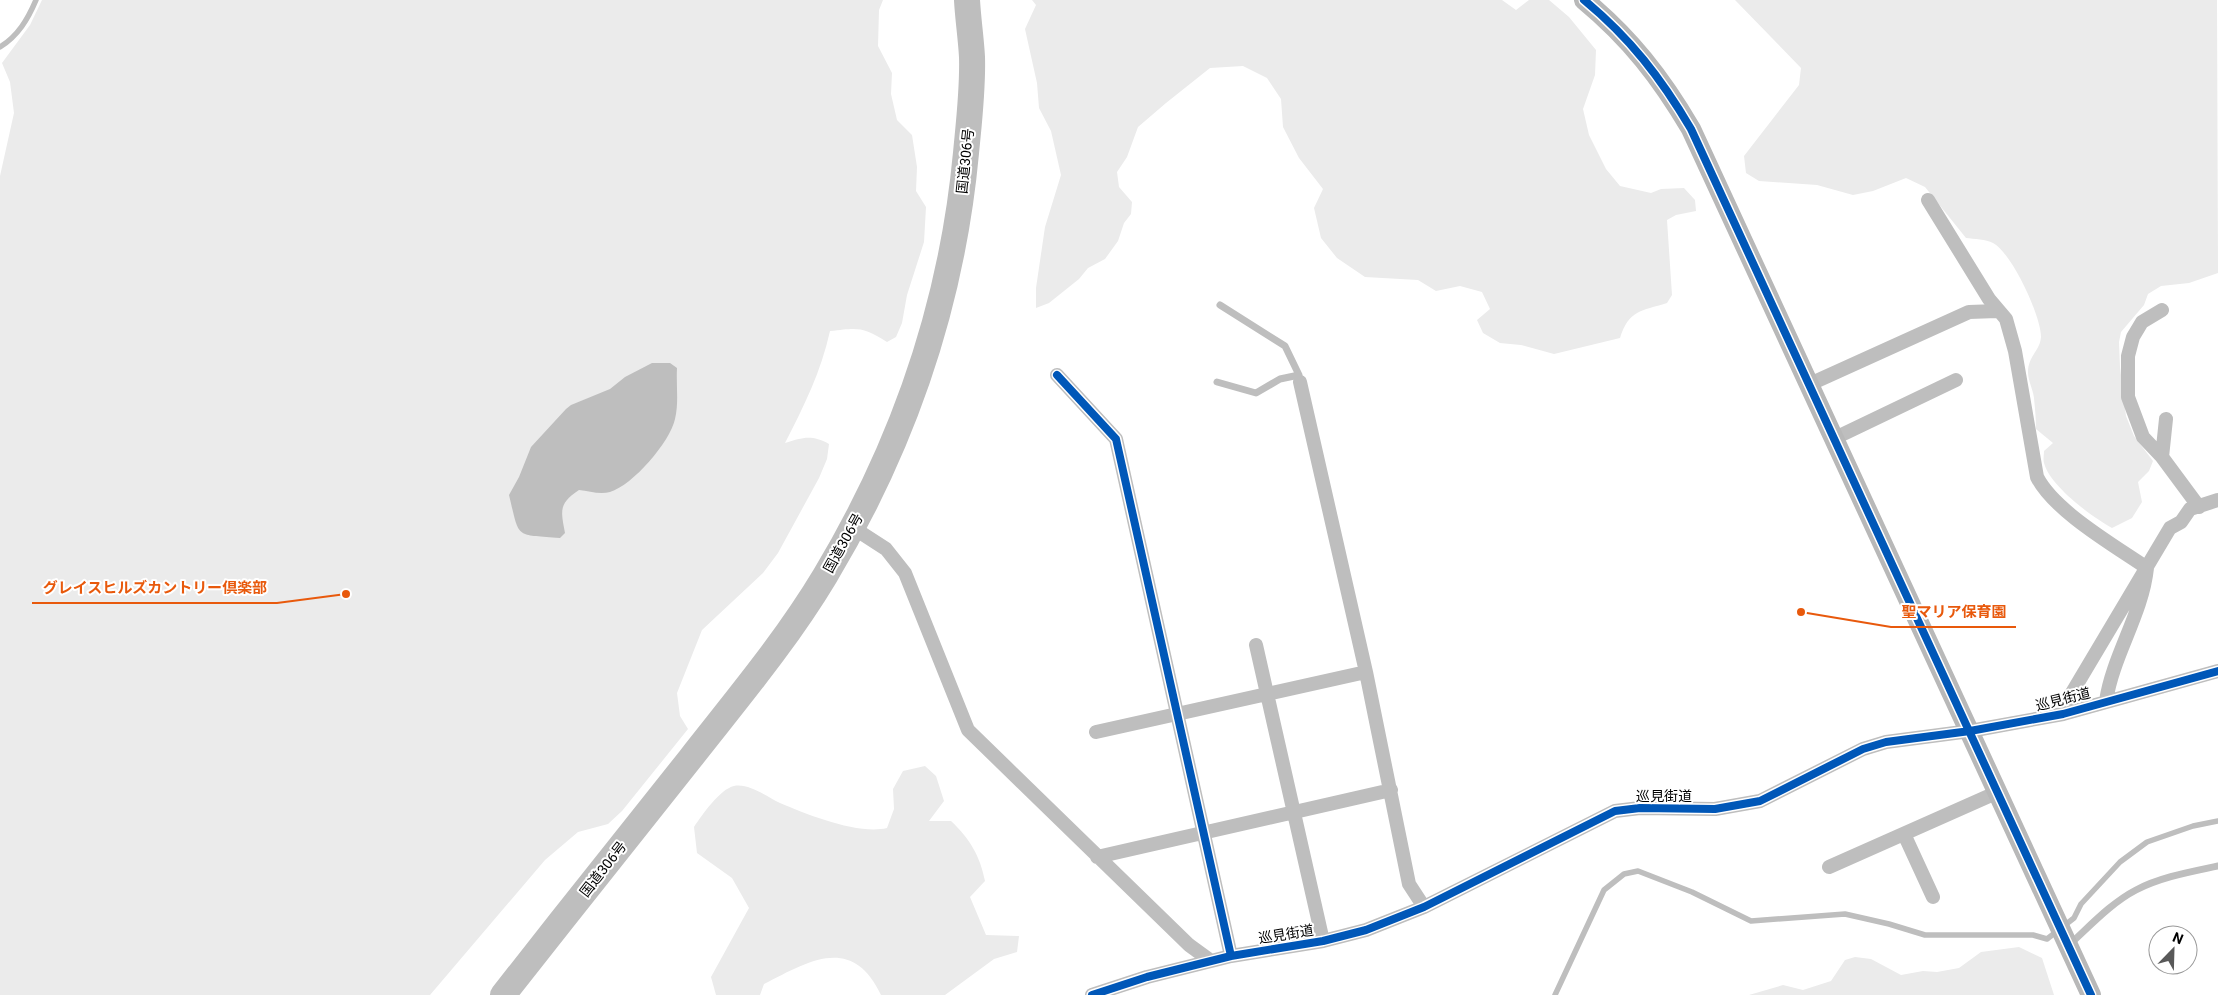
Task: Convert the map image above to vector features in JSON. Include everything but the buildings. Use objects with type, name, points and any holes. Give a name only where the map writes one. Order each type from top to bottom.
[{"type":"highway","name":"国道306号","points":[[503,995],[768,661],[825,576],[879,476],[930,344],[941,304],[963,183],[970,114],[972,57],[967,0]]},
{"type":"street","points":[[1584,0],[1610,22],[1656,73],[1674,100],[1708,162],[2091,995]]},
{"type":"street","points":[[1928,200],[1997,311],[2006,319],[2015,351],[2037,477],[2043,489],[2066,510],[2147,568]]},
{"type":"street","points":[[2162,310],[2142,322],[2133,337],[2128,356],[2127,386],[2130,408],[2143,437],[2162,457],[2199,507]]},
{"type":"street","points":[[1810,384],[1969,312],[1997,311]]},
{"type":"street","points":[[1056,375],[1116,439],[1231,956]]},
{"type":"street","points":[[1300,378],[1366,672],[1409,884],[1424,907]]},
{"type":"street","points":[[1835,438],[1956,380]]},
{"type":"street","points":[[2162,457],[2166,419]]},
{"type":"street","points":[[2063,714],[2070,696],[2170,528],[2180,522],[2190,509],[2218,500]]},
{"type":"street","points":[[852,527],[886,549],[905,573],[968,730],[1189,945],[1211,961]]},
{"type":"street","points":[[2106,701],[2112,674],[2145,590],[2147,568]]},
{"type":"street","points":[[1256,645],[1269,694],[1324,941]]},
{"type":"street","name":"巡見街道","points":[[1092,995],[1147,977],[1231,956],[1324,941],[1366,930],[1424,907],[1615,812],[1640,808],[1715,809],[1760,801],[1863,749],[1886,742],[1970,731],[2063,714],[2218,671]]},
{"type":"street","points":[[1096,732],[1366,672]]},
{"type":"street","points":[[1097,857],[1391,790]]},
{"type":"street","points":[[1829,867],[1998,792]]},
{"type":"street","points":[[1904,834],[1933,896]]},
{"type":"lane","points":[[1217,382],[1256,393],[1280,379],[1300,378],[1285,346],[1220,305]]},
{"type":"lane","points":[[2063,935],[2136,890],[2173,876],[2218,866]]},
{"type":"shaded area","points":[[42,0],[883,0],[879,10],[878,46],[892,73],[891,94],[897,120],[912,135],[917,167],[916,191],[926,207],[924,242],[907,295],[902,323],[896,337],[887,342],[860,329],[830,331],[817,375],[785,443],[807,438],[823,441],[829,444],[827,459],[819,478],[778,553],[763,573],[702,630],[677,693],[680,716],[688,729],[622,811],[608,824],[578,832],[545,860],[430,995],[0,995],[0,176],[14,113],[10,82],[2,63],[30,25]]},
{"type":"shaded area","points":[[1032,0],[1502,0],[1516,10],[1529,0],[1549,0],[1569,17],[1596,50],[1595,75],[1583,109],[1589,135],[1606,169],[1620,186],[1651,193],[1661,189],[1684,188],[1695,200],[1696,211],[1676,215],[1667,220],[1672,295],[1667,303],[1643,310],[1632,317],[1627,322],[1620,338],[1554,354],[1521,345],[1500,343],[1483,333],[1477,320],[1490,309],[1482,292],[1460,286],[1436,291],[1418,280],[1365,277],[1337,258],[1321,238],[1314,208],[1323,189],[1299,158],[1283,127],[1281,99],[1267,78],[1243,66],[1210,68],[1138,127],[1127,157],[1117,172],[1119,187],[1132,202],[1131,214],[1124,223],[1118,241],[1105,259],[1088,268],[1079,279],[1049,303],[1036,308],[1036,288],[1045,227],[1061,175],[1051,131],[1039,108],[1037,83],[1025,29],[1036,5]]},
{"type":"shaded area","points":[[1735,0],[2217,0],[2218,273],[2189,283],[2161,286],[2148,294],[2144,305],[2121,332],[2119,342],[2120,367],[2126,416],[2134,436],[2153,461],[2149,471],[2138,482],[2142,502],[2132,518],[2112,528],[2073,500],[2054,481],[2048,472],[2044,462],[2044,451],[2053,443],[2036,429],[2034,398],[2028,372],[2030,362],[2039,346],[2041,337],[2040,327],[2031,301],[2017,272],[2001,249],[1990,242],[1966,238],[1925,187],[1906,178],[1873,191],[1853,195],[1817,185],[1759,181],[1746,173],[1744,156],[1799,85],[1801,68]]},
{"type":"shaded area","points":[[652,363],[670,363],[677,368],[677,400],[672,428],[649,462],[629,481],[610,492],[602,493],[579,490],[572,495],[564,504],[562,513],[565,533],[560,538],[527,535],[521,532],[515,520],[509,495],[519,477],[531,447],[571,405],[610,389],[625,377]]},
{"type":"shaded area","points":[[925,766],[936,776],[944,801],[929,821],[951,821],[969,841],[977,856],[985,881],[970,897],[986,935],[1019,936],[1017,952],[994,959],[945,995],[881,995],[869,976],[857,964],[843,959],[829,958],[797,967],[764,984],[760,995],[716,995],[711,977],[749,908],[732,878],[697,853],[694,827],[712,803],[729,788],[740,786],[752,788],[791,808],[834,823],[862,829],[887,828],[894,809],[893,789],[903,771]]},
{"type":"shaded area","points":[[2019,947],[2042,958],[2054,995],[1749,995],[1783,985],[1803,990],[1831,981],[1845,960],[1855,957],[1871,959],[1901,975],[1959,968],[1981,952]]},
{"type":"waterway","points":[[0,47],[12,38],[22,26],[36,0]]},
{"type":"waterway","points":[[1555,995],[1604,890],[1624,874],[1638,871],[1692,892],[1751,921],[1845,914],[1925,935],[2033,935],[2047,939],[2074,918],[2081,904],[2120,862],[2147,842],[2193,826],[2218,821]]},
{"type":"cycle path","points":[[1584,0],[1601,14],[1630,44],[1656,76],[1691,129],[2091,995]]},
{"type":"cycle path","points":[[1057,375],[1116,439],[1231,956]]},
{"type":"cycle path","points":[[1092,995],[1147,977],[1231,956],[1323,941],[1366,930],[1424,907],[1615,811],[1640,808],[1715,809],[1760,801],[1863,749],[1886,742],[1970,731],[2063,714],[2218,671]]},
{"type":"place","name":"グレイスヒルズカントリー倶楽部","points":[[346,594]]},
{"type":"place","name":"聖マリア保育園","points":[[1801,612]]}]
